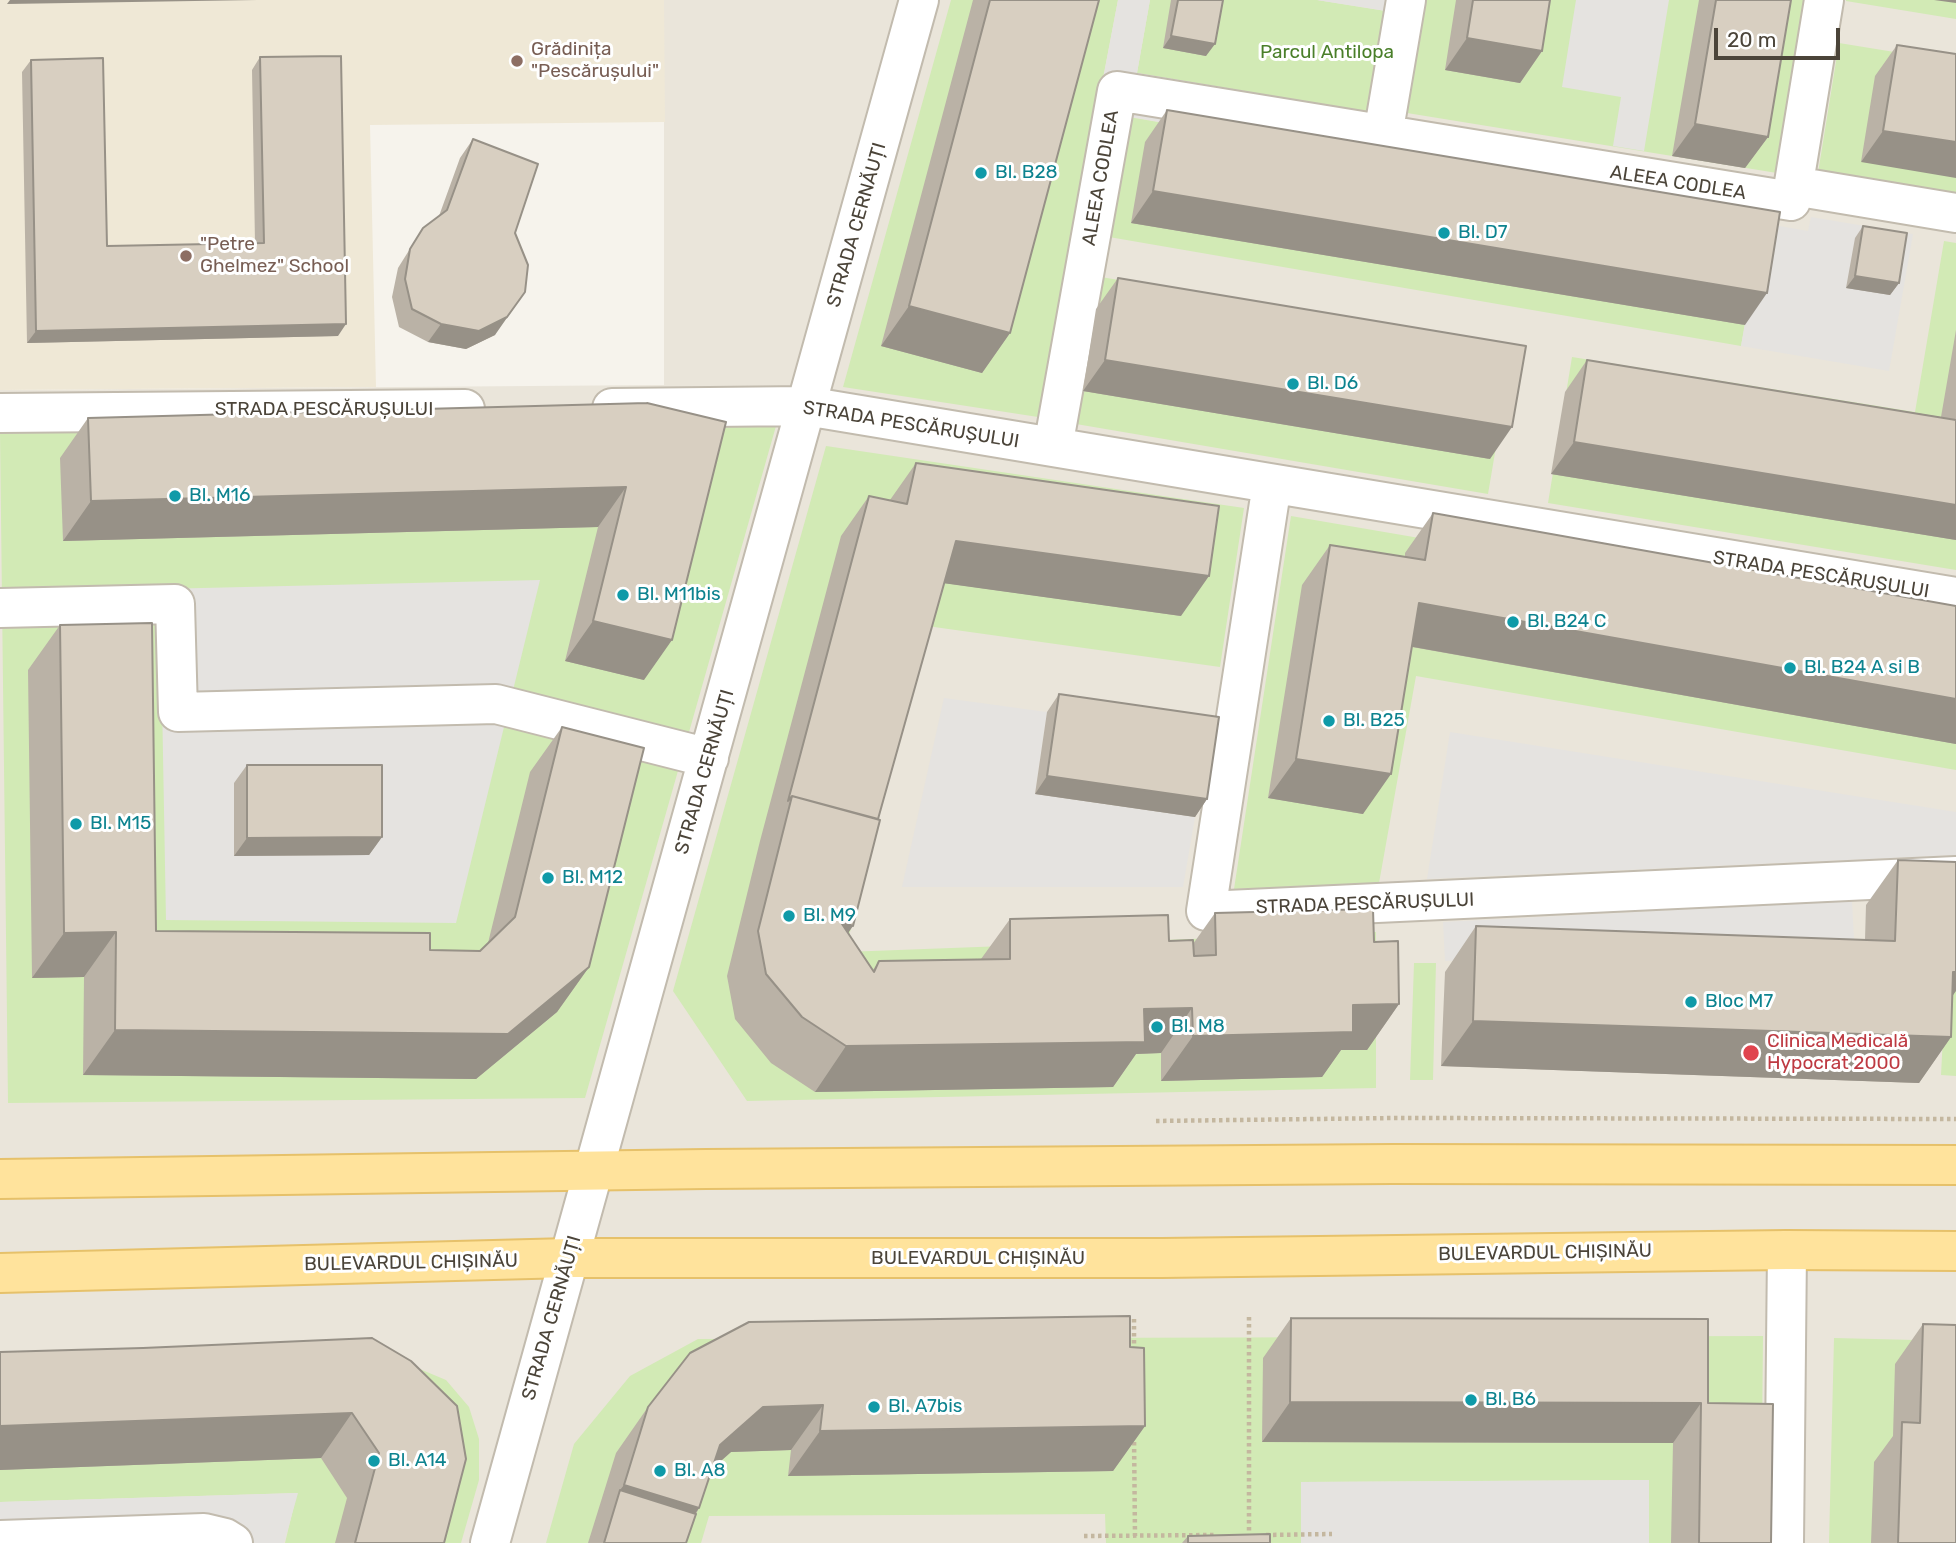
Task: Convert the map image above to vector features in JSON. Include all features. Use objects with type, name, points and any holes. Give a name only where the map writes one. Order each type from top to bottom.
[{"type":"main road","points":[[0,1179],[1393,1164],[1956,1165]]},
{"type":"main road","name":"BULEVARDUL CHIȘINĂU","points":[[0,1273],[569,1258],[1162,1258],[1787,1250],[1956,1251]]},
{"type":"street","name":"STRADA CERNĂUȚI","points":[[490,1543],[919,0]]},
{"type":"street","points":[[1383,135],[1406,0]]},
{"type":"street","points":[[1824,0],[1794,186],[1956,213]]},
{"type":"street","name":"ALEEA CODLEA","points":[[1053,447],[1117,91],[1791,201],[1794,186]]},
{"type":"street","name":"STRADA PESCĂRUȘULUI","points":[[584,408],[806,406],[1956,597]]},
{"type":"street","name":"STRADA PESCĂRUȘULUI","points":[[0,412],[500,408]]},
{"type":"street","name":"STRADA PESCĂRUȘULUI","points":[[1272,484],[1206,911],[1956,876]]},
{"type":"street","points":[[0,608],[175,604],[178,712],[496,704],[709,758]]},
{"type":"street","points":[[1784,1543],[1787,1250]]},
{"type":"street","points":[[0,1540],[204,1533],[225,1538],[233,1543]]},
{"type":"path","points":[[1237,1535],[1249,1535],[1249,1317]]},
{"type":"path","points":[[1134,1319],[1134,1360]]},
{"type":"path","points":[[1134,1427],[1135,1536]]},
{"type":"path","points":[[1263,1535],[1332,1534]]},
{"type":"path","points":[[1084,1536],[1224,1535]]},
{"type":"shaded area","name":"\"Petre Ghelmez\" School","points":[[0,0],[664,0],[665,122],[370,125],[376,387],[0,390]]},
{"type":"shaded area","points":[[664,0],[1956,0],[1956,1543],[0,1543],[0,390],[664,385]]},
{"type":"shaded area","points":[[1118,0],[1150,0],[1137,73],[1369,112],[1362,157],[1097,111]]},
{"type":"shaded area","points":[[1317,0],[1388,0],[1386,11]]},
{"type":"shaded area","points":[[1576,0],[1669,0],[1644,151],[1613,146],[1621,97],[1562,87]]},
{"type":"shaded area","points":[[1811,217],[1913,234],[1889,371],[1741,346],[1762,223],[1808,231]]},
{"type":"shaded area","points":[[540,580],[456,923],[166,920],[160,589]]},
{"type":"shaded area","points":[[944,698],[1047,712],[1035,794],[1195,817],[1183,887],[902,887]]},
{"type":"shaded area","points":[[1450,732],[1956,812],[1956,855],[1427,879]]},
{"type":"shaded area","points":[[1852,901],[1854,940],[1445,961],[1443,922]]},
{"type":"shaded area","points":[[1649,1480],[1649,1543],[1301,1543],[1301,1482]]},
{"type":"shaded area","points":[[298,1493],[284,1543],[0,1543],[0,1502]]},
{"type":"green space","points":[[951,0],[1118,0],[1038,417],[843,387]]},
{"type":"green space","name":"Parcul Antilopa","points":[[1150,0],[1317,0],[1386,11],[1369,112],[1137,73]]},
{"type":"green space","points":[[1426,0],[1805,0],[1777,173],[1407,113]]},
{"type":"green space","points":[[1956,0],[1956,19],[1846,1]]},
{"type":"green space","points":[[1839,43],[1956,62],[1956,195],[1818,173]]},
{"type":"green space","name":"Bl. D7","points":[[1129,117],[1362,157],[1745,325],[1741,346],[1109,237]]},
{"type":"green space","points":[[1944,241],[1956,243],[1956,570],[1548,503],[1572,357],[1915,412]]},
{"type":"green space","points":[[1101,277],[1513,347],[1488,494],[1076,424]]},
{"type":"green space","points":[[776,426],[585,1098],[8,1103],[0,432]]},
{"type":"green space","points":[[826,446],[1244,508],[1220,667],[927,626],[845,952],[1376,932],[1376,1088],[747,1101],[673,991]]},
{"type":"green space","points":[[1291,516],[1956,630],[1956,770],[1416,676],[1379,883],[1234,889]]},
{"type":"green space","points":[[1950,901],[1956,901],[1956,1076],[1941,1075]]},
{"type":"green space","points":[[1414,963],[1436,963],[1433,1080],[1410,1080]]},
{"type":"green space","points":[[1763,1336],[1761,1543],[1649,1543],[1648,1480],[1301,1482],[1301,1543],[1106,1543],[1105,1514],[709,1516],[701,1543],[546,1543],[574,1444],[630,1376],[698,1339]]},
{"type":"green space","points":[[1834,1338],[1956,1341],[1956,1543],[1829,1543]]},
{"type":"green space","points":[[403,1362],[446,1380],[469,1407],[479,1439],[479,1480],[461,1543],[285,1543],[297,1493],[0,1502],[0,1369]]},
{"type":"building","name":"Bl. B28","points":[[990,0],[1099,0],[1010,333],[909,306]]},
{"type":"building","points":[[1178,0],[1223,0],[1215,44],[1171,36]]},
{"type":"building","points":[[1473,0],[1550,0],[1542,51],[1467,38]]},
{"type":"building","points":[[1716,0],[1791,0],[1768,137],[1695,124]]},
{"type":"building","points":[[1897,45],[1956,54],[1956,142],[1883,131]]},
{"type":"building","points":[[341,56],[346,324],[36,331],[31,60],[103,58],[107,246],[264,243],[260,57]]},
{"type":"building","points":[[1167,110],[1780,212],[1767,293],[1153,191]]},
{"type":"building","points":[[473,139],[538,164],[515,233],[528,265],[525,292],[507,317],[479,331],[441,324],[412,309],[405,279],[410,249],[423,228],[447,210]]},
{"type":"building","points":[[1863,226],[1907,233],[1899,283],[1855,276]]},
{"type":"building","points":[[1118,278],[1526,346],[1512,427],[1105,360]]},
{"type":"building","points":[[1587,360],[1956,420],[1956,505],[1574,442]]},
{"type":"building","points":[[647,403],[726,422],[672,640],[593,621],[626,487],[91,501],[88,418]]},
{"type":"building","points":[[916,463],[1219,506],[1209,576],[956,541],[878,819],[792,796],[788,801],[869,496],[907,504]]},
{"type":"building","points":[[1433,513],[1956,606],[1956,699],[1419,603],[1391,774],[1296,759],[1330,545],[1425,560]]},
{"type":"building","points":[[152,623],[156,931],[430,933],[430,950],[480,951],[515,917],[562,727],[644,748],[589,967],[508,1034],[115,1030],[116,932],[64,933],[60,625]]},
{"type":"building","points":[[1059,694],[1219,717],[1207,799],[1047,776]]},
{"type":"building","points":[[247,765],[382,765],[382,837],[247,838]]},
{"type":"building","points":[[792,796],[880,820],[853,926],[840,921],[874,972],[879,961],[1010,959],[1010,919],[1168,915],[1169,941],[1193,940],[1194,956],[1216,955],[1215,913],[1373,909],[1374,942],[1398,941],[1399,1004],[1353,1005],[1353,1032],[1193,1036],[1192,1008],[1144,1009],[1145,1042],[846,1046],[802,1017],[766,974],[758,931]]},
{"type":"building","points":[[1898,860],[1956,862],[1956,972],[1953,972],[1951,1037],[1473,1021],[1476,926],[1895,941]]},
{"type":"building","points":[[1130,1316],[1130,1347],[1144,1348],[1145,1426],[820,1431],[823,1405],[763,1407],[720,1445],[699,1508],[624,1485],[648,1407],[690,1353],[749,1322]]},
{"type":"building","points":[[1291,1318],[1708,1319],[1708,1403],[1773,1404],[1771,1543],[1699,1543],[1701,1403],[1290,1402]]},
{"type":"building","points":[[1923,1324],[1956,1325],[1956,1543],[1898,1543],[1902,1422],[1920,1423]]},
{"type":"building","points":[[372,1338],[411,1361],[457,1406],[466,1459],[444,1543],[355,1543],[379,1453],[352,1413],[0,1426],[0,1352]]},
{"type":"building","points":[[620,1490],[696,1514],[686,1543],[604,1543]]},
{"type":"building","points":[[1270,1534],[1270,1543],[1188,1543],[1188,1536]]},
{"type":"place","name":"Grădinița \"Pescărușului\"","points":[[517,61]]},
{"type":"place","name":"Bl. B28","points":[[981,173]]},
{"type":"place","name":"Bl. D7","points":[[1444,233]]},
{"type":"place","name":"\"Petre Ghelmez\" School","points":[[186,256]]},
{"type":"place","name":"Bl. D6","points":[[1293,384]]},
{"type":"place","name":"Bl. M16","points":[[175,496]]},
{"type":"place","name":"Bl. M11bis","points":[[623,595]]},
{"type":"place","name":"Bl. B24 C","points":[[1513,622]]},
{"type":"place","name":"Bl. B24 A si B","points":[[1790,668]]},
{"type":"place","name":"Bl. B25","points":[[1329,721]]},
{"type":"place","name":"Bl. M15","points":[[76,824]]},
{"type":"place","name":"Bl. M12","points":[[548,878]]},
{"type":"place","name":"Bl. M9","points":[[789,916]]},
{"type":"place","name":"Bloc M7","points":[[1691,1002]]},
{"type":"place","name":"Bl. M8","points":[[1157,1027]]},
{"type":"place","name":"Clinica Medicală Hypocrat 2000","points":[[1751,1053]]},
{"type":"place","name":"Bl. B6","points":[[1471,1400]]},
{"type":"place","name":"Bl. A7bis","points":[[874,1407]]},
{"type":"place","name":"Bl. A14","points":[[374,1461]]},
{"type":"place","name":"Bl. A8","points":[[660,1471]]}]
